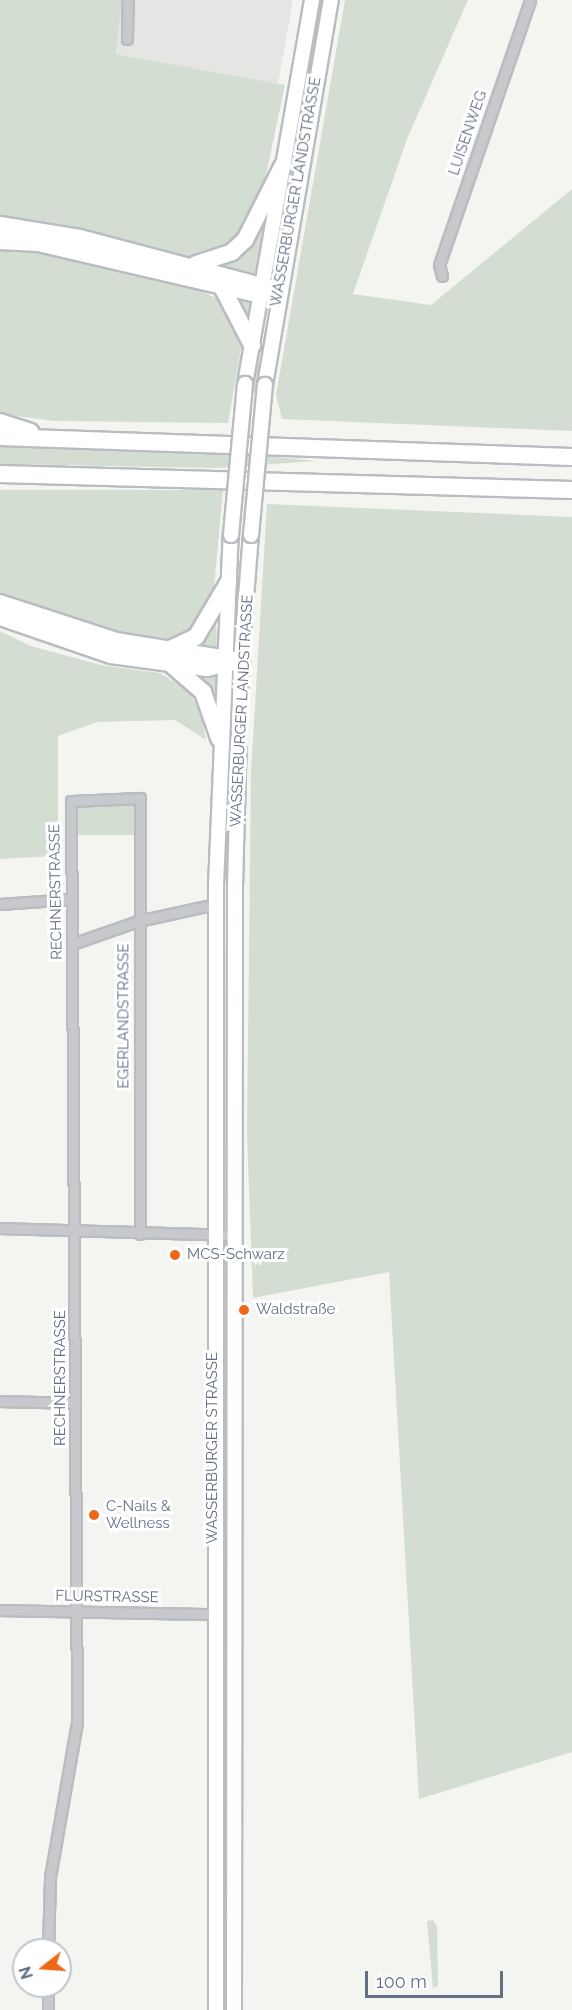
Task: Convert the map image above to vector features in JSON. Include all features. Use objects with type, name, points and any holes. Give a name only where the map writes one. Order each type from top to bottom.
[{"type":"highway","points":[[192,265],[232,252],[245,240],[283,165]]},
{"type":"highway","points":[[0,225],[192,265],[262,288]]},
{"type":"highway","points":[[0,241],[38,243],[221,285],[280,291]]},
{"type":"highway","points":[[221,285],[252,345]]},
{"type":"highway","points":[[0,422],[45,436]]},
{"type":"highway","points":[[0,437],[45,436],[572,457]]},
{"type":"highway","points":[[0,474],[572,490]]},
{"type":"highway","points":[[167,657],[196,637],[228,584]]},
{"type":"highway","points":[[0,603],[74,631],[167,657],[200,687],[219,738]]},
{"type":"highway","points":[[0,617],[67,644],[167,657],[241,661]]},
{"type":"main road","name":"WASSERBURGER LANDSTRASSE","points":[[216,886],[223,661],[231,535],[245,384],[312,0]]},
{"type":"main road","name":"WASSERBURGER LANDSTRASSE","points":[[235,887],[241,661],[265,384],[330,0]]},
{"type":"main road","name":"WASSERBURGER STRASSE","points":[[216,886],[213,1614],[216,2010]]},
{"type":"main road","name":"WASSERBURGER STRASSE","points":[[234,2010],[232,1235],[235,887]]},
{"type":"street","points":[[128,0],[128,39]]},
{"type":"street","name":"LUISENWEG","points":[[442,276],[439,266],[530,0]]},
{"type":"street","name":"RECHNERSTRASSE","points":[[48,1938],[50,1877],[76,1739],[77,1232],[70,803],[140,798]]},
{"type":"street","name":"EGERLANDSTRASSE","points":[[140,798],[138,921],[140,1234]]},
{"type":"street","points":[[0,904],[72,899]]},
{"type":"street","points":[[72,944],[138,921],[216,904]]},
{"type":"street","points":[[0,1228],[232,1235]]},
{"type":"street","points":[[0,1401],[75,1402]]},
{"type":"street","name":"FLURSTRASSE","points":[[0,1610],[213,1614]]},
{"type":"shaded area","points":[[0,0],[122,0],[116,54],[285,85],[263,189],[252,221],[232,245],[198,259],[0,220]]},
{"type":"shaded area","points":[[122,0],[293,0],[278,84],[116,54]]},
{"type":"shaded area","points":[[318,0],[324,0],[275,265],[272,262]]},
{"type":"shaded area","points":[[345,0],[468,0],[407,139],[353,294],[431,305],[572,189],[572,431],[282,419],[276,395]]},
{"type":"shaded area","points":[[264,216],[258,276],[215,266]]},
{"type":"shaded area","points":[[0,248],[31,249],[187,285],[223,301],[242,343],[228,423],[55,421],[0,414]]},
{"type":"shaded area","points":[[235,294],[255,300],[251,326],[245,312]]},
{"type":"shaded area","points":[[265,311],[256,393],[253,393],[263,315]]},
{"type":"shaded area","points":[[0,447],[217,451],[316,461],[216,468],[0,464]]},
{"type":"shaded area","points":[[0,490],[223,490],[214,588],[203,621],[174,643],[112,635],[0,596]]},
{"type":"shaded area","points":[[267,504],[572,517],[572,1752],[419,1799],[389,1272],[253,1298],[247,1132],[251,772]]},
{"type":"shaded area","points":[[238,524],[236,637],[230,637]]},
{"type":"shaded area","points":[[216,622],[217,647],[199,645],[211,633]]},
{"type":"shaded area","points":[[0,631],[31,646],[101,665],[160,673],[188,691],[200,709],[206,740],[175,720],[97,722],[58,736],[58,856],[0,859]]},
{"type":"shaded area","points":[[191,673],[216,674],[214,705]]},
{"type":"shaded area","points":[[72,803],[137,803],[137,835],[72,835]]},
{"type":"shaded area","points":[[220,1322],[226,1763],[221,1767]]},
{"type":"shaded area","points":[[221,1804],[227,1887],[228,2010],[222,1958]]},
{"type":"shaded area","points":[[433,1920],[437,1926],[438,1986],[433,1988],[427,1921]]},
{"type":"place","name":"MCS-Schwarz","points":[[175,1255]]},
{"type":"place","name":"Waldstraße","points":[[244,1310]]},
{"type":"place","name":"C-Nails & Wellness","points":[[94,1515]]}]
